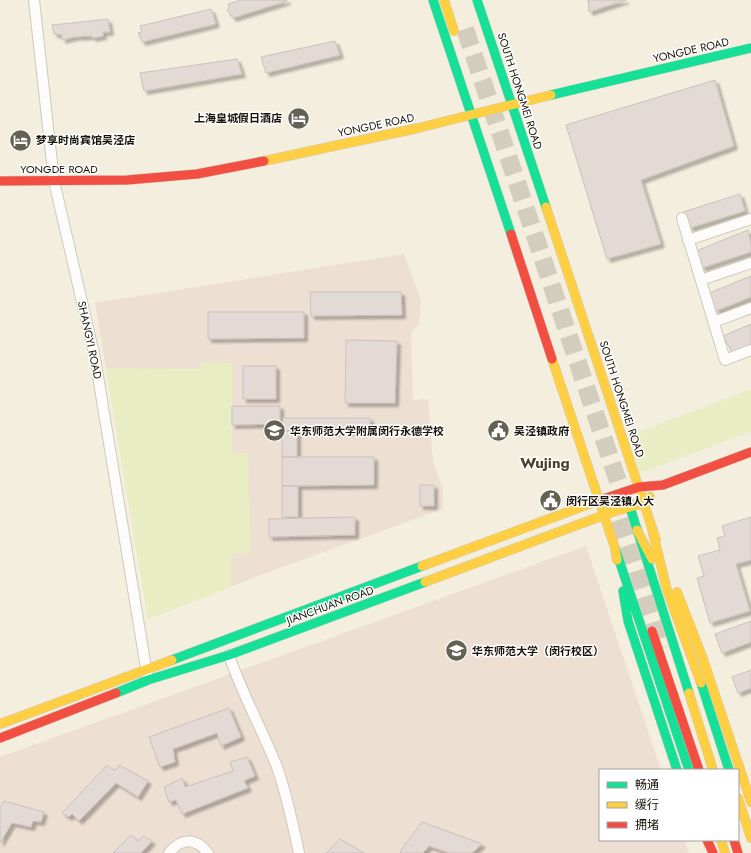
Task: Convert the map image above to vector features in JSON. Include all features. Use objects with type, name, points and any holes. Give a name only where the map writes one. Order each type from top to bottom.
[{"type":"main road","points":[[433,0],[608,514],[699,769]]},
{"type":"main road","points":[[444,0],[454,31]]},
{"type":"main road","name":"SOUTH HONGMEI ROAD","points":[[477,0],[652,529],[703,659],[751,802]]},
{"type":"main road","name":"YONGDE ROAD","points":[[0,181],[127,180],[197,174],[298,154],[471,115],[751,48]]},
{"type":"main road","name":"JIANCHUAN ROAD","points":[[0,724],[603,499],[639,488],[663,485],[751,452]]},
{"type":"main road","name":"JIANCHUAN ROAD","points":[[0,738],[148,680],[229,655],[644,502],[663,485]]},
{"type":"main road","points":[[625,492],[713,769]]},
{"type":"main road","points":[[608,514],[628,621],[677,769]]},
{"type":"main road","points":[[652,529],[667,590],[698,675],[729,769]]},
{"type":"main road","points":[[637,530],[667,590]]},
{"type":"main road","points":[[615,548],[689,769]]},
{"type":"main road","points":[[739,801],[751,838]]},
{"type":"main road","points":[[707,841],[713,853]]},
{"type":"main road","points":[[721,841],[725,853]]},
{"type":"main road","points":[[734,841],[738,853]]},
{"type":"street","name":"SHANGYI ROAD","points":[[34,0],[54,181],[94,358],[148,680]]},
{"type":"street","points":[[682,218],[725,360],[751,350]]},
{"type":"street","points":[[688,240],[751,219]]},
{"type":"street","points":[[701,280],[751,263]]},
{"type":"street","points":[[714,322],[751,308]]},
{"type":"street","points":[[229,655],[234,673],[277,769],[294,826],[299,853]]},
{"type":"street","points":[[169,853],[176,845],[184,841],[194,842],[208,853]]},
{"type":"shaded area","name":"华东师范大学附属闵行永德学校","points":[[404,254],[421,300],[419,325],[411,332],[413,400],[428,399],[433,461],[443,490],[443,509],[274,570],[148,619],[95,303]]},
{"type":"shaded area","name":"华东师范大学（闵行校区）","points":[[586,546],[661,769],[599,769],[599,841],[684,841],[689,853],[0,853],[0,757]]},
{"type":"green space","points":[[202,362],[233,363],[232,454],[248,453],[250,553],[231,554],[231,587],[148,619],[106,368],[200,369]]},
{"type":"green space","points":[[751,389],[751,432],[640,473],[628,436]]},
{"type":"building","points":[[241,0],[287,1],[233,18],[227,10],[229,8],[228,4]]},
{"type":"building","points":[[588,0],[626,0],[589,12]]},
{"type":"building","points":[[211,9],[216,24],[142,42],[138,33],[142,32],[140,26]]},
{"type":"building","points":[[108,19],[110,32],[103,32],[103,36],[93,38],[91,36],[74,37],[62,40],[62,35],[54,34],[52,25]]},
{"type":"building","points":[[335,41],[340,55],[266,73],[261,57]]},
{"type":"building","points":[[237,59],[242,74],[144,91],[140,73]]},
{"type":"building","points":[[715,80],[734,146],[641,180],[661,244],[607,259],[566,125]]},
{"type":"building","points":[[740,194],[745,211],[690,228],[683,212]]},
{"type":"building","points":[[748,230],[751,243],[751,252],[702,268],[696,251]]},
{"type":"building","points":[[751,276],[751,297],[716,311],[709,293]]},
{"type":"building","points":[[310,292],[401,292],[402,315],[311,316]]},
{"type":"building","points":[[208,312],[304,312],[304,338],[208,339]]},
{"type":"building","points":[[751,324],[751,345],[732,352],[723,336]]},
{"type":"building","points":[[346,340],[397,341],[395,403],[345,403]]},
{"type":"building","points":[[243,366],[276,366],[276,399],[243,399]]},
{"type":"building","points":[[232,406],[280,406],[280,424],[232,425]]},
{"type":"building","points":[[283,418],[370,418],[370,432],[282,431]]},
{"type":"building","points":[[282,431],[297,431],[297,457],[282,457]]},
{"type":"building","points":[[282,457],[374,457],[374,485],[282,486]]},
{"type":"building","points":[[420,485],[434,485],[434,506],[420,506]]},
{"type":"building","points":[[282,486],[298,486],[298,517],[282,517]]},
{"type":"building","points":[[355,517],[355,535],[269,537],[269,519]]},
{"type":"building","points":[[751,517],[751,560],[736,564],[750,611],[710,623],[697,578],[704,576],[698,556],[720,550],[717,538],[725,536],[722,526]]},
{"type":"building","points":[[751,621],[751,642],[722,653],[715,634]]},
{"type":"building","points":[[751,670],[751,688],[738,693],[732,677]]},
{"type":"building","points":[[229,708],[241,737],[221,746],[217,733],[173,749],[175,762],[160,767],[149,737]]},
{"type":"building","points":[[247,757],[255,776],[244,781],[248,788],[182,814],[176,800],[169,802],[164,787],[182,778],[185,787],[233,771],[230,762]]},
{"type":"building","points":[[107,765],[116,770],[119,765],[148,781],[138,797],[116,783],[79,821],[72,814],[69,817],[62,813]]},
{"type":"building","points":[[4,801],[44,812],[41,822],[33,821],[31,827],[12,823],[0,843],[0,808]]},
{"type":"building","points":[[422,822],[482,844],[472,853],[449,853],[429,846],[423,853],[401,853],[400,852]]},
{"type":"building","points":[[131,835],[138,841],[143,836],[152,841],[141,853],[113,853]]},
{"type":"building","points":[[340,839],[364,853],[326,853]]},
{"type":"tunnel","points":[[465,29],[627,508]]},
{"type":"tunnel","points":[[611,494],[663,648]]},
{"type":"traffic: fast","points":[[433,0],[511,234]]},
{"type":"traffic: fast","points":[[477,0],[546,207]]},
{"type":"traffic: fast","points":[[551,95],[751,48]]},
{"type":"traffic: fast","points":[[627,498],[689,693]]},
{"type":"traffic: fast","points":[[615,548],[689,769]]},
{"type":"traffic: fast","points":[[172,660],[422,566]]},
{"type":"traffic: fast","points":[[116,693],[148,680],[229,655],[425,582]]},
{"type":"traffic: fast","points":[[623,591],[628,621],[677,769]]},
{"type":"traffic: fast","points":[[701,683],[729,769]]},
{"type":"traffic: slow","points":[[444,0],[454,31]]},
{"type":"traffic: slow","points":[[264,161],[418,128],[551,95]]},
{"type":"traffic: slow","points":[[546,207],[656,540]]},
{"type":"traffic: slow","points":[[552,359],[615,548],[617,560]]},
{"type":"traffic: slow","points":[[425,582],[612,512],[644,503],[650,497]]},
{"type":"traffic: slow","points":[[422,566],[600,500]]},
{"type":"traffic: slow","points":[[652,529],[667,590],[701,683]]},
{"type":"traffic: slow","points":[[637,530],[652,559]]},
{"type":"traffic: slow","points":[[677,592],[703,659],[751,802]]},
{"type":"traffic: slow","points":[[0,724],[172,660]]},
{"type":"traffic: slow","points":[[689,693],[713,769]]},
{"type":"traffic: slow","points":[[739,801],[751,838]]},
{"type":"traffic: slow","points":[[721,841],[725,853]]},
{"type":"traffic: jam","points":[[0,181],[127,180],[197,174],[264,161]]},
{"type":"traffic: jam","points":[[511,234],[552,359]]},
{"type":"traffic: jam","points":[[600,500],[639,487],[663,485],[751,452]]},
{"type":"traffic: jam","points":[[652,631],[699,769]]},
{"type":"traffic: jam","points":[[0,738],[116,693]]},
{"type":"traffic: jam","points":[[707,841],[713,853]]},
{"type":"traffic: jam","points":[[734,841],[738,853]]},
{"type":"place","name":"上海皇城假日酒店","points":[[298,118]]},
{"type":"place","name":"梦享时尚宾馆吴泾店","points":[[20,140]]},
{"type":"place","name":"华东师范大学附属闵行永德学校","points":[[274,431]]},
{"type":"place","name":"吴泾镇政府","points":[[498,431]]},
{"type":"place","name":"闵行区吴泾镇人大","points":[[551,501]]},
{"type":"place","name":"华东师范大学（闵行校区）","points":[[457,651]]},
{"type":"district","name":"Wujing","points":[[545,463]]}]
